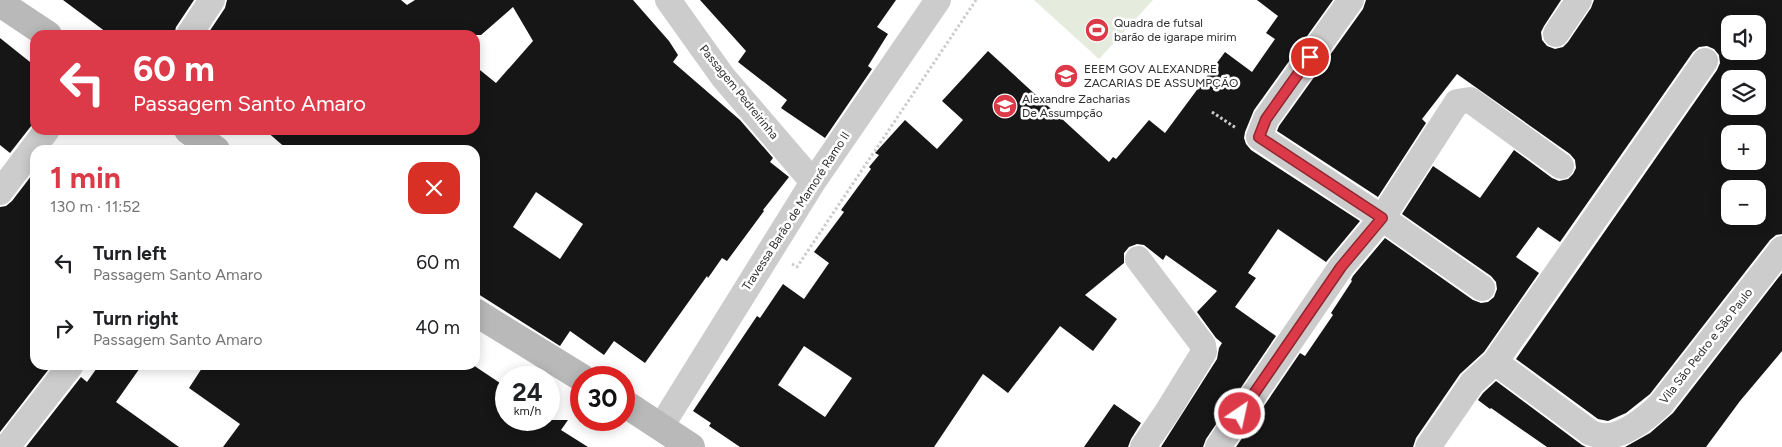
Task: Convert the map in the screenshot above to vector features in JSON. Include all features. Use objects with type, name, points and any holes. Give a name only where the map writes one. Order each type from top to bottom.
[{"type":"main road","points":[[0,3],[40,30]]},
{"type":"main road","points":[[195,135],[209,145]]},
{"type":"main road","points":[[480,315],[570,371]]},
{"type":"main road","points":[[635,410],[691,447]]},
{"type":"street","points":[[192,30],[212,0]]},
{"type":"street","name":"Passagem Pedreirinha","points":[[668,0],[723,77],[813,182]]},
{"type":"street","name":"Travessa Barão de Mamoré Ramo II","points":[[660,425],[662,425],[813,182],[938,0]]},
{"type":"street","points":[[1351,0],[1266,119],[1259,137],[1382,218],[1482,288]]},
{"type":"street","points":[[1556,34],[1579,0]]},
{"type":"street","points":[[1428,447],[1472,383],[1495,362],[1705,61]]},
{"type":"street","points":[[1218,447],[1341,267],[1382,218],[1457,102],[1470,100],[1561,166]]},
{"type":"street","points":[[36,145],[43,135]]},
{"type":"street","points":[[0,192],[30,152]]},
{"type":"street","name":"Vila São Pedro e São Paulo","points":[[1495,362],[1591,433],[1604,436],[1618,434],[1646,417],[1661,404],[1782,249]]},
{"type":"street","points":[[1138,259],[1203,345],[1204,352],[1167,412],[1142,447]]},
{"type":"street","points":[[7,447],[67,370]]},
{"type":"path","points":[[790,262],[797,267],[976,0]]},
{"type":"shaded area","name":"Quadra de futsal barão de igarape mirim","points":[[1034,0],[1153,0],[1099,59]]},
{"type":"building","points":[[63,0],[194,0],[175,30],[103,30]]},
{"type":"building","points":[[227,0],[401,0],[407,5],[415,0],[633,0],[669,41],[678,55],[673,62],[740,120],[773,158],[770,162],[789,177],[727,261],[722,258],[708,278],[707,276],[645,363],[614,341],[604,355],[570,331],[560,346],[480,295],[480,145],[282,145],[271,135],[480,135],[480,70],[496,83],[533,41],[513,7],[481,35],[480,30],[210,30],[225,8]],"holes":[[[536,192],[583,224],[560,259],[513,227]]]},
{"type":"building","points":[[700,0],[896,0],[877,27],[888,34],[868,66],[872,69],[825,138],[781,108],[787,100],[738,62],[746,51]]},
{"type":"building","points":[[1257,0],[1333,0],[1254,110],[1245,132],[1246,144],[1251,150],[1360,221],[1326,262],[1278,229],[1248,273],[1256,278],[1235,307],[1276,336],[1206,439],[1203,447],[1161,447],[1217,359],[1222,343],[1216,338],[1197,312],[1217,291],[1166,255],[1163,260],[1144,245],[1137,244],[1129,247],[1124,253],[1124,263],[1085,295],[1117,319],[1093,351],[1060,326],[1008,393],[983,374],[934,447],[740,447],[709,426],[711,423],[693,411],[757,316],[760,318],[783,284],[804,299],[829,263],[814,252],[844,212],[841,210],[871,169],[869,167],[879,155],[875,153],[905,120],[937,149],[963,120],[942,101],[988,51],[1109,162],[1113,157],[1116,159],[1149,120],[1165,133],[1225,52],[1252,72],[1275,39],[1266,33],[1278,16]],"holes":[[[804,346],[852,378],[825,417],[778,385]]]},
{"type":"building","points":[[1366,0],[1561,0],[1541,32],[1542,40],[1547,46],[1555,49],[1563,47],[1568,42],[1591,8],[1594,0],[1782,0],[1782,234],[1776,235],[1770,240],[1650,394],[1626,413],[1608,421],[1598,419],[1516,359],[1717,70],[1720,63],[1719,55],[1714,49],[1707,46],[1699,47],[1693,52],[1560,242],[1538,227],[1516,257],[1539,273],[1484,352],[1460,374],[1416,438],[1413,447],[1236,447],[1300,353],[1305,356],[1333,315],[1331,313],[1352,281],[1353,276],[1385,238],[1473,300],[1481,303],[1488,302],[1494,297],[1497,289],[1496,282],[1491,276],[1402,214],[1433,166],[1480,198],[1514,150],[1552,178],[1559,181],[1568,179],[1573,174],[1576,168],[1575,160],[1570,154],[1457,74],[1422,119],[1426,123],[1378,197],[1277,131],[1363,9]]},
{"type":"building","points":[[0,38],[30,62],[30,127],[10,153],[0,145]]},
{"type":"building","points":[[30,178],[30,370],[48,370],[0,432],[0,207],[6,206]]},
{"type":"building","points":[[1782,273],[1782,351],[1740,401],[1706,447],[1625,447],[1650,433],[1673,413]]},
{"type":"building","points":[[95,370],[138,370],[116,402],[179,447],[26,447],[81,377],[87,382]]},
{"type":"building","points":[[201,370],[480,370],[495,380],[495,431],[560,431],[560,420],[568,420],[561,430],[588,447],[223,447],[240,424],[189,388]]},
{"type":"building","points":[[1496,381],[1586,447],[1547,447],[1478,400]]},
{"type":"building","points":[[1114,404],[1141,423],[1128,447],[1084,447]]},
{"type":"place","name":"Quadra de futsal barão de igarape mirim","points":[[1097,30]]},
{"type":"place","name":"EEEM GOV ALEXANDRE ZACARIAS DE ASSUMPÇÃO","points":[[1066,76]]},
{"type":"place","name":"Alexandre Zacharias De Assumpção","points":[[1005,106]]},
{"type":"route","points":[[1240,414],[1341,267],[1382,218],[1259,137],[1266,119],[1310,57]]}]
